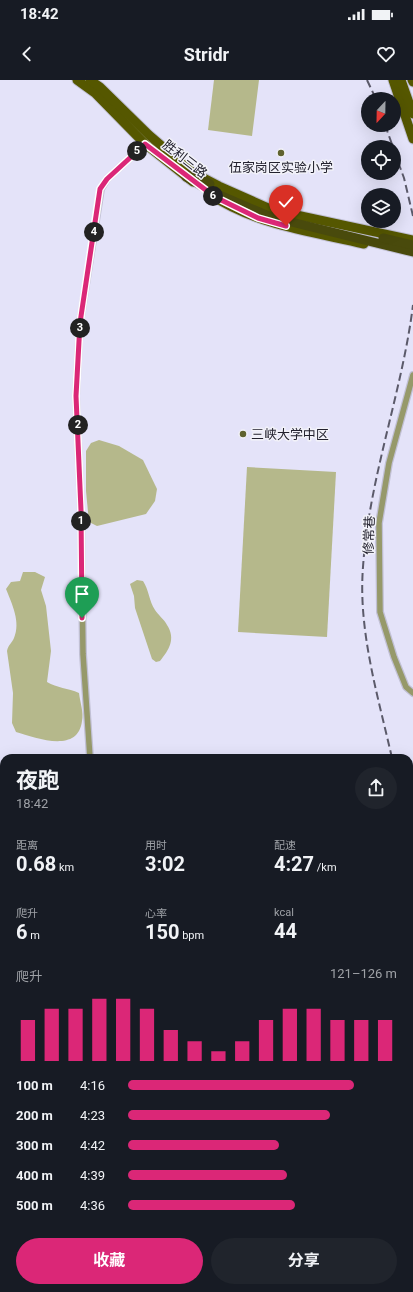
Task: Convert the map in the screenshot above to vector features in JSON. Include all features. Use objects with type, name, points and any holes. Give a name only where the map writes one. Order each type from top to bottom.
[{"type":"highway","points":[[189,174],[218,192],[272,217],[413,252]]},
{"type":"highway","points":[[218,192],[272,213],[413,245]]},
{"type":"main road","name":"胜利三路","points":[[77,80],[95,93],[145,144],[189,174],[273,210],[413,240]]},
{"type":"main road","name":"胜利三路","points":[[90,80],[100,87],[189,174],[215,197],[258,218],[304,231],[413,256]]},
{"type":"main road","points":[[393,80],[413,139]]},
{"type":"main road","points":[[401,80],[413,114]]},
{"type":"main road","points":[[407,80],[413,97]]},
{"type":"street","points":[[90,754],[83,654],[81,510],[76,396],[80,323],[100,189],[107,179],[145,144]]},
{"type":"street","name":"修常巷","points":[[413,375],[389,463],[379,523],[380,612],[394,658],[406,687],[413,693]]},
{"type":"green space","points":[[214,80],[259,80],[252,136],[208,130]]},
{"type":"green space","points":[[99,440],[119,446],[143,460],[157,489],[155,501],[146,514],[97,526],[89,522],[86,491],[86,451],[91,443]]},
{"type":"green space","points":[[247,467],[336,472],[327,637],[238,632]]},
{"type":"green space","points":[[23,572],[35,572],[45,577],[41,590],[46,606],[51,651],[47,682],[79,693],[82,721],[79,731],[73,737],[65,741],[45,740],[16,732],[12,723],[13,693],[7,651],[14,638],[17,626],[15,613],[6,589],[11,582],[20,581]]},
{"type":"green space","points":[[137,580],[143,581],[147,588],[153,607],[170,630],[171,640],[169,648],[160,661],[156,662],[152,659],[135,608],[134,596],[130,584]]},
{"type":"railway","points":[[367,80],[373,92]]},
{"type":"railway","points":[[388,132],[390,140]]},
{"type":"railway","points":[[401,170],[413,216]]},
{"type":"railway","points":[[391,754],[375,687],[366,639],[363,615],[363,567],[366,534],[372,501],[408,338],[413,305]]},
{"type":"place","name":"伍家岗区实验小学","points":[[281,153]]},
{"type":"place","name":"三峡大学中区","points":[[243,434]]},
{"type":"route","points":[[82,618],[81,510],[76,396],[80,323],[100,189],[107,179],[145,144],[186,177],[215,197],[258,218],[286,226]]}]
